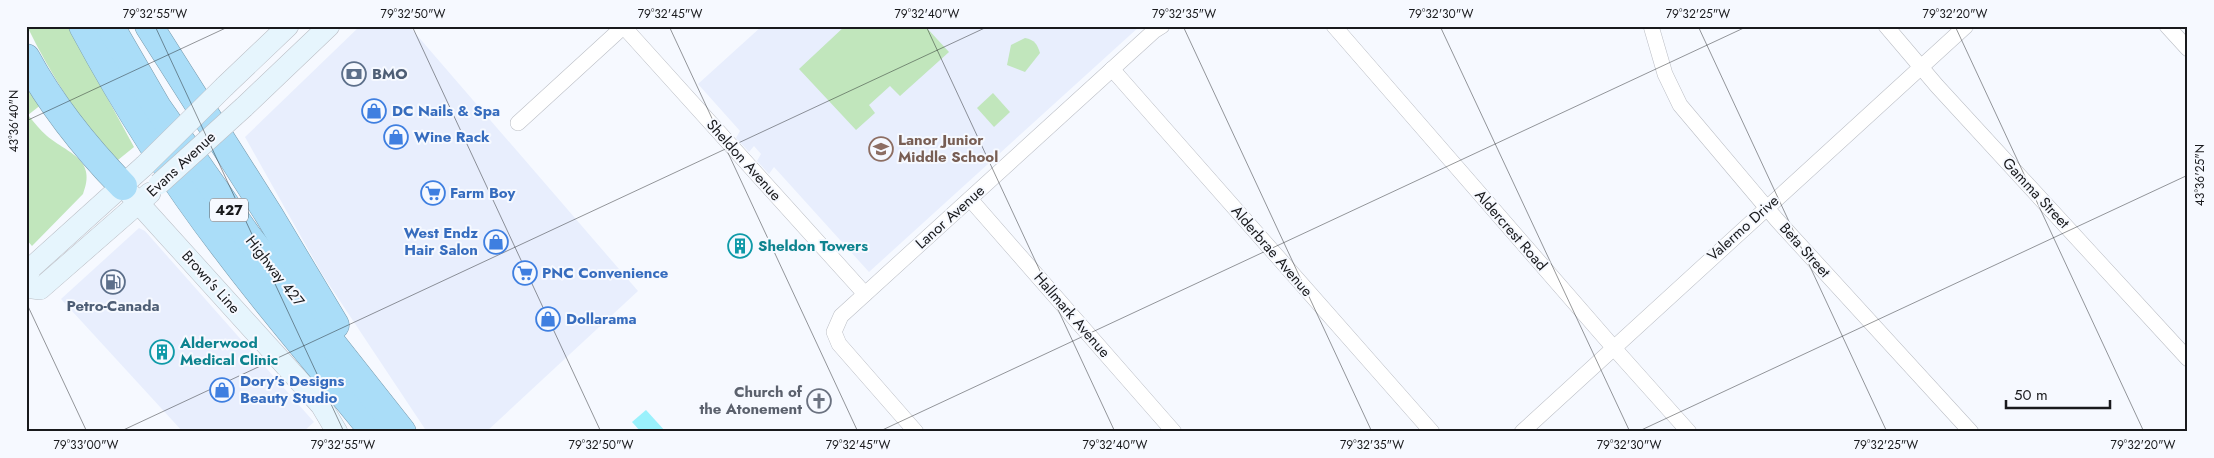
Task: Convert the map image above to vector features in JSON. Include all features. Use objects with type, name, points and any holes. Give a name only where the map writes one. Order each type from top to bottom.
[{"type":"highway","name":"Highway 427","points":[[83,26],[129,107],[180,186],[226,250],[374,432]]},
{"type":"highway","name":"Highway 427","points":[[110,26],[157,107],[248,237],[402,432]]},
{"type":"highway","points":[[149,26],[269,215],[349,349],[362,383]]},
{"type":"highway","points":[[159,26],[179,75]]},
{"type":"highway","points":[[26,58],[43,90],[74,132],[131,195]]},
{"type":"main road","name":"Evans Avenue","points":[[26,287],[40,289],[131,195],[144,166],[288,26]]},
{"type":"main road","name":"Evans Avenue","points":[[26,279],[31,268],[131,195],[159,184],[329,26]]},
{"type":"main road","name":"Brown's Line","points":[[131,195],[321,405],[337,432]]},
{"type":"street","name":"Lanor Avenue","points":[[916,432],[839,344],[834,332],[840,316],[1154,31],[1162,26]]},
{"type":"street","name":"Aldercrest Road","points":[[1334,26],[1689,432]]},
{"type":"street","name":"Beta Street","points":[[1651,26],[1665,74],[1680,106],[1766,207],[1971,432]]},
{"type":"street","name":"Gamma Street","points":[[1886,26],[1920,66],[2188,359]]},
{"type":"street","name":"Valermo Drive","points":[[1522,432],[1920,66],[1966,26]]},
{"type":"street","points":[[2167,26],[2188,49]]},
{"type":"street","points":[[518,123],[624,27]]},
{"type":"street","name":"Sheldon Avenue","points":[[624,27],[865,294]]},
{"type":"street","name":"Alderbrae Avenue","points":[[1112,70],[1432,432]]},
{"type":"street","name":"Hallmark Avenue","points":[[970,199],[1174,432]]},
{"type":"shaded area","points":[[360,26],[409,26],[638,291],[486,432],[427,432],[322,274],[245,137]]},
{"type":"shaded area","name":"Lanor Junior Middle School","points":[[762,26],[1140,26],[869,272],[774,167],[769,174],[757,161],[761,154],[754,146],[749,152],[736,138],[740,131],[698,84]]},
{"type":"shaded area","points":[[139,228],[145,231],[314,422],[303,432],[183,432],[61,299]]},
{"type":"green space","points":[[27,26],[68,26],[134,147],[113,164],[67,97]]},
{"type":"green space","points":[[845,26],[925,26],[949,52],[900,96],[890,86],[869,105],[875,113],[856,130],[799,69]]},
{"type":"green space","points":[[1025,38],[1035,43],[1040,53],[1025,72],[1007,65],[1011,45]]},
{"type":"green space","points":[[26,79],[42,104],[28,115],[39,129],[72,153],[84,165],[86,173],[83,194],[32,246],[26,239]]},
{"type":"green space","points":[[993,93],[1010,112],[994,127],[977,108]]},
{"type":"water","points":[[646,410],[666,432],[641,432],[632,422]]},
{"type":"place","name":"BMO","points":[[354,74]]},
{"type":"place","name":"DC Nails & Spa","points":[[374,111]]},
{"type":"place","name":"Wine Rack","points":[[396,137]]},
{"type":"place","name":"Lanor Junior Middle School","points":[[881,149]]},
{"type":"place","name":"Farm Boy","points":[[433,193]]},
{"type":"place","name":"West Endz Hair Salon","points":[[496,242]]},
{"type":"place","name":"Sheldon Towers","points":[[740,246]]},
{"type":"place","name":"PNC Convenience","points":[[525,273]]},
{"type":"place","name":"Petro-Canada","points":[[113,282]]},
{"type":"place","name":"Dollarama","points":[[548,319]]},
{"type":"place","name":"Alderwood Medical Clinic","points":[[162,352]]},
{"type":"place","name":"Dory’s Designs Beauty Studio","points":[[222,390]]},
{"type":"place","name":"Church of the Atonement","points":[[819,401]]}]
